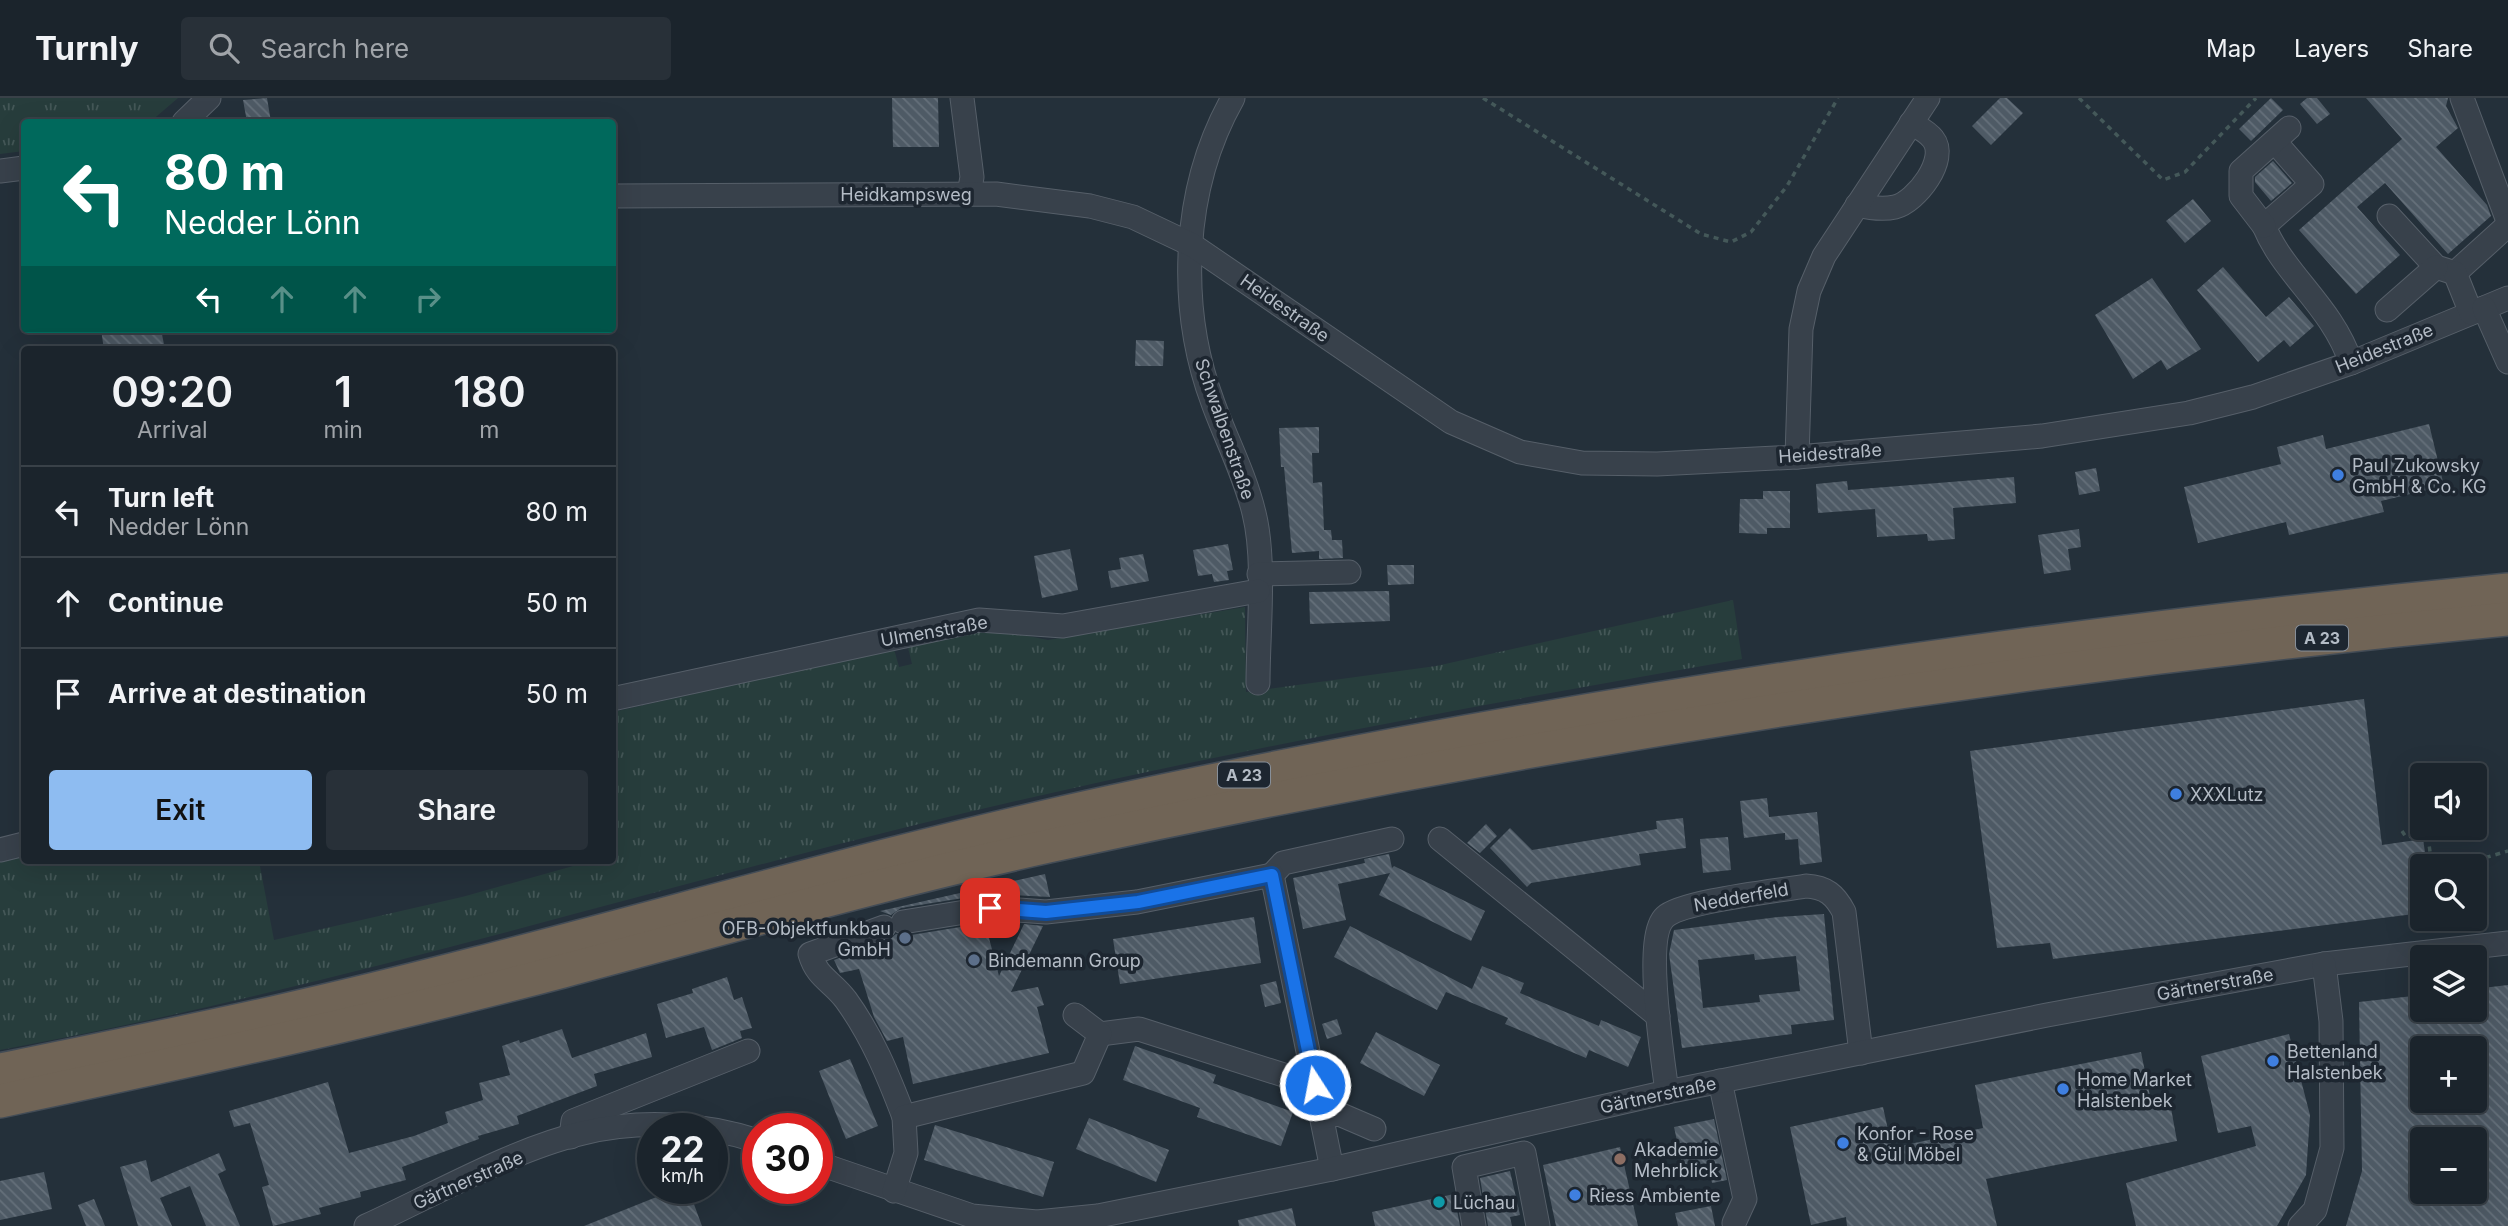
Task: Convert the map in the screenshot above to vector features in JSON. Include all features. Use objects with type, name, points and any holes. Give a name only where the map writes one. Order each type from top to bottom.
[{"type":"highway","name":"A 23","points":[[0,1070],[281,1012],[946,839],[1243,775],[1464,733],[1839,671],[2137,630],[2508,590]]},
{"type":"highway","name":"A 23","points":[[0,1101],[281,1041],[946,870],[1258,802],[1483,760],[1852,699],[2136,660],[2508,619]]},
{"type":"street","points":[[187,119],[209,98]]},
{"type":"street","points":[[962,98],[972,177],[969,194]]},
{"type":"street","name":"Schwalbenstraße","points":[[1233,98],[1219,123],[1204,163],[1194,201],[1192,245],[1198,349],[1212,401],[1255,514],[1259,583],[1258,683]]},
{"type":"street","points":[[1797,457],[1801,329],[1809,291],[1824,256],[1928,98]]},
{"type":"street","points":[[2387,310],[2508,223],[2462,98]]},
{"type":"street","points":[[1857,205],[1879,209],[1897,207],[1911,200],[1934,168],[1939,157],[1933,138],[1911,122]]},
{"type":"street","points":[[2264,226],[2312,184],[2282,135],[2241,171],[2241,196],[2264,226],[2272,245],[2312,293],[2343,340],[2351,363]]},
{"type":"street","points":[[0,171],[21,168]]},
{"type":"street","name":"Heidkampsweg","points":[[616,196],[969,194],[1050,199],[1133,217],[1192,245]]},
{"type":"street","points":[[2389,216],[2445,270],[2477,310],[2508,362]]},
{"type":"street","name":"Heidestraße","points":[[1192,245],[1451,422],[1520,452],[1582,463],[1657,464],[1797,457],[2042,436],[2189,414],[2253,397],[2351,363],[2508,298]]},
{"type":"street","name":"Ulmenstraße","points":[[616,698],[979,620],[1063,626],[1259,583],[1349,572]]},
{"type":"street","points":[[894,1191],[906,1153],[904,1117],[881,1057],[844,998],[814,969],[810,954],[894,924],[990,908],[1046,912],[1138,902],[1272,875],[1283,863],[1392,839]]},
{"type":"street","points":[[1440,839],[1658,1016]]},
{"type":"street","points":[[0,850],[21,845]]},
{"type":"street","points":[[1272,875],[1332,1168]]},
{"type":"street","name":"Nedderfeld","points":[[1667,1092],[1658,1016],[1654,938],[1657,925],[1666,915],[1690,907],[1806,886],[1822,887],[1836,898],[1844,912],[1861,1054]]},
{"type":"street","name":"Gärtnerstraße","points":[[833,1169],[972,1216],[1037,1222],[1099,1221],[1667,1092],[2047,1015],[2324,964],[2508,943]]},
{"type":"street","points":[[2300,1226],[2315,1210],[2332,1148],[2331,1021],[2324,964]]},
{"type":"street","points":[[1076,1015],[1100,1034],[1139,1029],[1315,1085]]},
{"type":"street","points":[[904,1117],[1083,1073],[1100,1034]]},
{"type":"street","name":"Gärtnerstraße","points":[[571,1137],[573,1121],[748,1051]]},
{"type":"street","points":[[1720,1081],[1745,1199],[1734,1223]]},
{"type":"street","points":[[661,1086],[662,1113]]},
{"type":"street","points":[[1322,1117],[1339,1114],[1374,1129]]},
{"type":"street","points":[[1516,1126],[1538,1226]]},
{"type":"street","name":"Gärtnerstraße","points":[[366,1226],[484,1171],[584,1132],[637,1127]]},
{"type":"street","points":[[1460,1139],[1474,1226]]},
{"type":"street","points":[[1464,1167],[1524,1153]]},
{"type":"path","points":[[1483,98],[1701,234],[1731,242],[1751,232],[1787,186],[1838,98]]},
{"type":"path","points":[[2079,98],[2163,180],[2185,172],[2256,98]]},
{"type":"path","points":[[2402,831],[2406,837],[2424,834],[2428,837],[2430,854]]},
{"type":"path","points":[[2487,857],[2508,851]]},
{"type":"green space","points":[[0,98],[178,98],[154,119],[21,119],[21,151],[0,154]]},
{"type":"green space","points":[[1733,600],[1742,659],[1323,736],[1011,802],[342,975],[0,1050],[0,858],[21,853],[21,864],[260,864],[274,940],[462,897],[580,864],[616,864],[616,711],[894,649],[899,667],[912,664],[908,647],[993,629],[1048,640],[1245,607],[1246,692],[1436,666]]},
{"type":"building","points":[[267,98],[270,119],[246,119],[243,100]]},
{"type":"building","points":[[892,98],[938,98],[939,147],[893,147]]},
{"type":"building","points":[[2000,98],[2007,98],[2023,113],[1991,145],[1972,126]]},
{"type":"building","points":[[2271,98],[2283,110],[2251,141],[2239,129]]},
{"type":"building","points":[[2307,98],[2317,98],[2330,114],[2317,124],[2300,104]]},
{"type":"building","points":[[2366,98],[2448,98],[2446,106],[2458,128],[2436,147],[2487,205],[2491,216],[2448,254],[2385,183],[2357,207],[2400,255],[2356,294],[2299,230],[2402,139]]},
{"type":"building","points":[[2273,161],[2292,183],[2271,201],[2255,182],[2255,177]]},
{"type":"building","points":[[2193,199],[2211,221],[2185,243],[2166,221]]},
{"type":"building","points":[[2223,267],[2266,317],[2289,297],[2314,326],[2290,347],[2284,340],[2258,362],[2197,290]]},
{"type":"building","points":[[2152,278],[2201,349],[2167,370],[2161,360],[2133,379],[2095,315]]},
{"type":"building","points":[[102,333],[162,333],[164,346],[103,346]]},
{"type":"building","points":[[1136,340],[1164,341],[1163,366],[1135,366]]},
{"type":"building","name":"Paul Zukowsky GmbH & Co. KG","points":[[2429,424],[2444,486],[2381,501],[2384,512],[2289,535],[2286,522],[2198,543],[2184,487],[2281,464],[2277,447],[2323,435],[2326,449]]},
{"type":"building","points":[[1319,427],[1319,453],[1312,453],[1313,483],[1322,482],[1324,530],[1331,530],[1332,540],[1342,540],[1343,558],[1319,559],[1319,551],[1292,553],[1279,428]]},
{"type":"building","points":[[2096,468],[2100,491],[2079,495],[2075,472]]},
{"type":"building","points":[[2014,477],[2016,503],[1953,508],[1955,539],[1928,541],[1927,534],[1877,537],[1875,509],[1818,513],[1816,484],[1847,481],[1848,490]]},
{"type":"building","points":[[1763,491],[1790,491],[1790,528],[1767,528],[1767,534],[1739,533],[1740,499],[1763,499]]},
{"type":"building","points":[[2079,529],[2081,547],[2068,549],[2071,570],[2044,574],[2038,535]]},
{"type":"building","points":[[1228,544],[1233,570],[1227,571],[1229,580],[1214,582],[1212,574],[1198,576],[1193,550]]},
{"type":"building","points":[[1070,549],[1078,590],[1042,598],[1034,556]]},
{"type":"building","points":[[1143,554],[1149,581],[1111,588],[1108,571],[1121,569],[1119,558]]},
{"type":"building","points":[[1387,565],[1414,565],[1414,584],[1388,585]]},
{"type":"building","points":[[1389,591],[1390,621],[1310,624],[1309,592]]},
{"type":"building","name":"XXXLutz","points":[[2364,699],[2382,845],[2423,840],[2425,854],[2410,854],[2410,914],[2053,959],[2050,943],[1997,948],[1970,751]]},
{"type":"building","points":[[1767,798],[1769,817],[1817,812],[1822,862],[1800,865],[1798,839],[1785,840],[1785,833],[1744,838],[1740,801]]},
{"type":"building","points":[[1683,818],[1686,848],[1639,854],[1641,865],[1531,883],[1527,887],[1490,848],[1510,828],[1532,850],[1657,829],[1656,821]]},
{"type":"building","points":[[1486,824],[1497,836],[1480,853],[1467,843]]},
{"type":"building","points":[[1728,837],[1731,870],[1703,873],[1700,839]]},
{"type":"building","points":[[1389,854],[1392,868],[1394,866],[1485,911],[1471,941],[1379,895],[1390,873],[1338,884],[1346,920],[1303,929],[1293,878],[1365,863],[1364,859]]},
{"type":"building","points":[[1045,874],[1050,897],[988,894],[901,908],[891,915],[880,911]]},
{"type":"building","points":[[1824,914],[1834,1020],[1791,1025],[1792,1034],[1682,1048],[1669,954],[1674,930]],"holes":[[[1754,954],[1755,960],[1796,956],[1800,991],[1759,995],[1760,1002],[1703,1008],[1698,960]]]},
{"type":"building","points":[[1254,917],[1261,963],[1120,984],[1113,939]]},
{"type":"building","points":[[985,923],[999,976],[1024,924],[1043,926],[1011,992],[1038,987],[1044,1005],[1037,1007],[1049,1053],[913,1084],[903,1037],[887,1041],[874,1017],[859,969],[840,973],[834,960],[889,940],[896,934],[905,936]]},
{"type":"building","points":[[1350,926],[1472,989],[1482,966],[1524,983],[1520,993],[1599,1026],[1601,1020],[1641,1037],[1628,1067],[1589,1050],[1586,1058],[1505,1024],[1508,1018],[1446,992],[1437,1010],[1334,957]]},
{"type":"building","points":[[727,977],[734,1000],[742,997],[752,1028],[740,1031],[742,1038],[712,1050],[704,1027],[666,1038],[657,1004],[693,993],[692,989]]},
{"type":"building","points":[[1276,981],[1281,1003],[1265,1007],[1260,985]]},
{"type":"building","points":[[2508,985],[2508,1226],[2346,1226],[2362,1171],[2359,1002],[2410,996],[2410,1022],[2487,1022],[2487,987]]},
{"type":"building","points":[[1337,1019],[1342,1034],[1327,1039],[1322,1024]]},
{"type":"building","points":[[562,1029],[572,1058],[646,1033],[652,1057],[594,1074],[597,1086],[517,1116],[519,1124],[478,1136],[479,1139],[402,1167],[406,1180],[360,1192],[361,1197],[319,1208],[321,1214],[273,1226],[262,1187],[269,1185],[250,1123],[234,1127],[229,1111],[328,1082],[349,1153],[414,1136],[448,1123],[445,1112],[483,1100],[479,1083],[510,1075],[502,1046]]},
{"type":"building","points":[[1376,1032],[1440,1065],[1424,1096],[1360,1063]]},
{"type":"building","points":[[2289,1034],[2310,1115],[2306,1175],[2277,1226],[2136,1226],[2126,1183],[2256,1146],[2251,1126],[2218,1133],[2201,1056]]},
{"type":"building","points":[[1135,1046],[1216,1075],[1213,1083],[1293,1112],[1281,1146],[1197,1117],[1200,1108],[1123,1080]]},
{"type":"building","points":[[2141,1052],[2151,1101],[2169,1097],[2177,1141],[1986,1179],[1997,1226],[1847,1226],[1846,1217],[1811,1225],[1790,1127],[1883,1107],[1892,1148],[1983,1128],[1975,1085]]},
{"type":"building","points":[[850,1059],[878,1126],[846,1139],[819,1071]]},
{"type":"building","points":[[1089,1118],[1169,1150],[1156,1182],[1076,1149]]},
{"type":"building","points":[[1714,1119],[1727,1180],[1712,1183],[1708,1164],[1683,1169],[1674,1127]]},
{"type":"building","points":[[935,1125],[1054,1162],[1043,1197],[924,1160]]},
{"type":"building","points":[[1620,1147],[1638,1226],[1556,1226],[1543,1165]]},
{"type":"building","points":[[219,1153],[226,1170],[218,1174],[240,1226],[206,1226],[190,1186],[160,1198],[172,1226],[138,1226],[120,1167],[146,1160],[151,1182]]},
{"type":"building","points":[[1510,1171],[1520,1215],[1510,1217],[1512,1226],[1488,1226],[1480,1178]]},
{"type":"building","points":[[44,1172],[52,1209],[0,1220],[0,1181]]},
{"type":"building","name":"Lüchau","points":[[1454,1194],[1460,1226],[1375,1226],[1372,1212]]},
{"type":"building","points":[[94,1199],[105,1226],[86,1226],[78,1205]]},
{"type":"building","points":[[639,1204],[694,1204],[702,1226],[584,1226]]},
{"type":"building","points":[[1711,1206],[1715,1226],[1678,1226],[1675,1213]]},
{"type":"building","points":[[1292,1208],[1296,1226],[1239,1226],[1238,1220]]},
{"type":"place","name":"Paul Zukowsky GmbH & Co. KG","points":[[2338,475]]},
{"type":"place","name":"XXXLutz","points":[[2176,794]]},
{"type":"place","name":"OFB-Objektfunkbau GmbH","points":[[905,938]]},
{"type":"place","name":"Bindemann Group","points":[[974,960]]},
{"type":"place","name":"Bettenland Halstenbek","points":[[2273,1061]]},
{"type":"place","name":"Home Market Halstenbek","points":[[2063,1089]]},
{"type":"place","name":"Konfor - Rose & Gül Möbel","points":[[1843,1143]]},
{"type":"place","name":"Akademie Mehrblick","points":[[1620,1159]]},
{"type":"place","name":"Riess Ambiente","points":[[1575,1195]]},
{"type":"place","name":"Lüchau","points":[[1439,1202]]},
{"type":"route","points":[[990,908],[1046,912],[1138,902],[1272,875],[1315,1085]]}]
